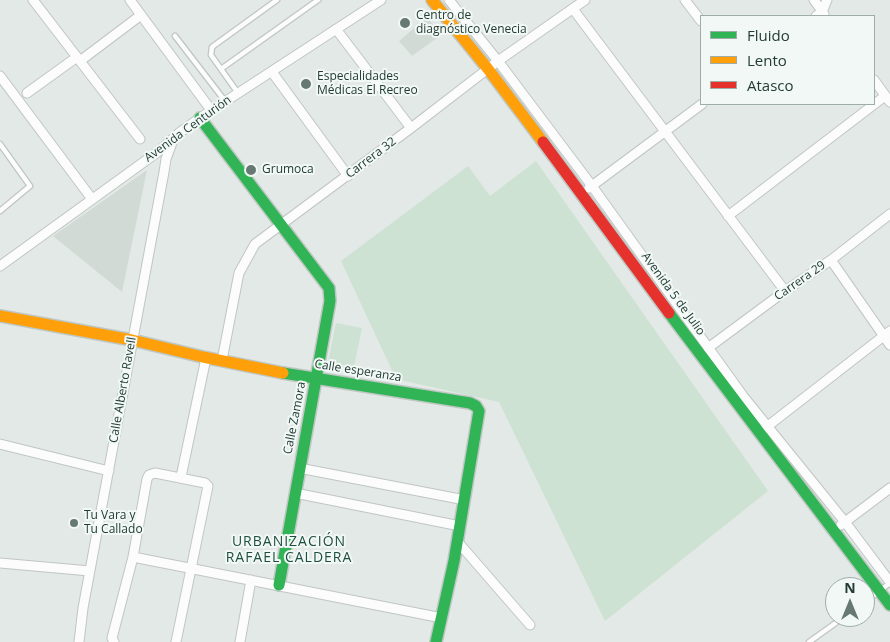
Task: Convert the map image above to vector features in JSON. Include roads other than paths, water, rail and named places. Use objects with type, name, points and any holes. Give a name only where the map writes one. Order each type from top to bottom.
[{"type":"street","points":[[33,0],[140,139]]},
{"type":"street","points":[[130,0],[211,110]]},
{"type":"street","name":"Avenida Centurión","points":[[0,266],[173,140],[179,133],[211,110],[381,0]]},
{"type":"street","name":"Avenida 5 de Julio","points":[[432,0],[587,189]]},
{"type":"street","name":"Avenida 5 de Julio","points":[[449,0],[498,61],[587,189],[890,605]]},
{"type":"street","name":"Carrera 32","points":[[222,360],[239,273],[255,244],[348,176],[498,61],[585,0]]},
{"type":"street","points":[[685,0],[700,20]]},
{"type":"street","points":[[814,0],[821,15]]},
{"type":"street","points":[[821,15],[827,0]]},
{"type":"street","points":[[573,9],[785,290]]},
{"type":"street","points":[[27,93],[141,15]]},
{"type":"street","points":[[336,30],[411,128]]},
{"type":"street","points":[[272,72],[348,176]]},
{"type":"street","points":[[0,76],[92,199]]},
{"type":"street","points":[[728,216],[888,99],[875,81]]},
{"type":"street","points":[[587,189],[701,105]]},
{"type":"street","name":"Calle Zamora","points":[[200,118],[329,288],[330,301],[279,585]]},
{"type":"street","name":"Calle Alberto Ravell","points":[[79,642],[132,340],[166,159],[173,140]]},
{"type":"street","name":"Carrera 29","points":[[708,348],[785,290],[831,260],[890,214]]},
{"type":"street","points":[[831,260],[887,334],[890,345]]},
{"type":"street","name":"Avenida 5 de Julio","points":[[674,309],[708,348],[763,429],[845,522],[890,583]]},
{"type":"street","name":"Calle esperanza","points":[[0,316],[132,340],[206,358],[470,403],[476,406],[479,411],[465,500],[436,642]]},
{"type":"street","points":[[763,429],[887,334]]},
{"type":"street","points":[[181,477],[206,358]]},
{"type":"street","points":[[0,444],[109,471]]},
{"type":"street","points":[[299,468],[465,500]]},
{"type":"street","points":[[114,642],[112,638],[133,556],[147,480],[149,475],[154,473],[205,482],[208,486],[176,642]]},
{"type":"street","points":[[834,529],[890,488]]},
{"type":"street","points":[[296,493],[460,526]]},
{"type":"street","points":[[457,541],[530,625]]},
{"type":"street","points":[[133,556],[442,618]]},
{"type":"street","points":[[0,563],[90,571]]},
{"type":"street","points":[[240,642],[251,580]]},
{"type":"lane","points":[[238,93],[211,55],[212,47],[277,0]]},
{"type":"lane","points":[[221,69],[318,0]]},
{"type":"lane","points":[[175,36],[225,101]]},
{"type":"lane","points":[[0,144],[30,186],[0,210]]},
{"type":"lane","points":[[875,595],[890,583]]},
{"type":"lane","points":[[809,642],[830,627]]},
{"type":"place","name":"Centro de diagnóstico Venecia","points":[[405,23]]},
{"type":"place","name":"Especialidades Médicas El Recreo","points":[[306,84]]},
{"type":"place","name":"Grumoca","points":[[251,170]]},
{"type":"place","name":"Tu Vara y Tu Callado","points":[[74,523]]},
{"type":"district","name":"URBANIZACIÓN RAFAEL CALDERA","points":[[289,550]]}]
